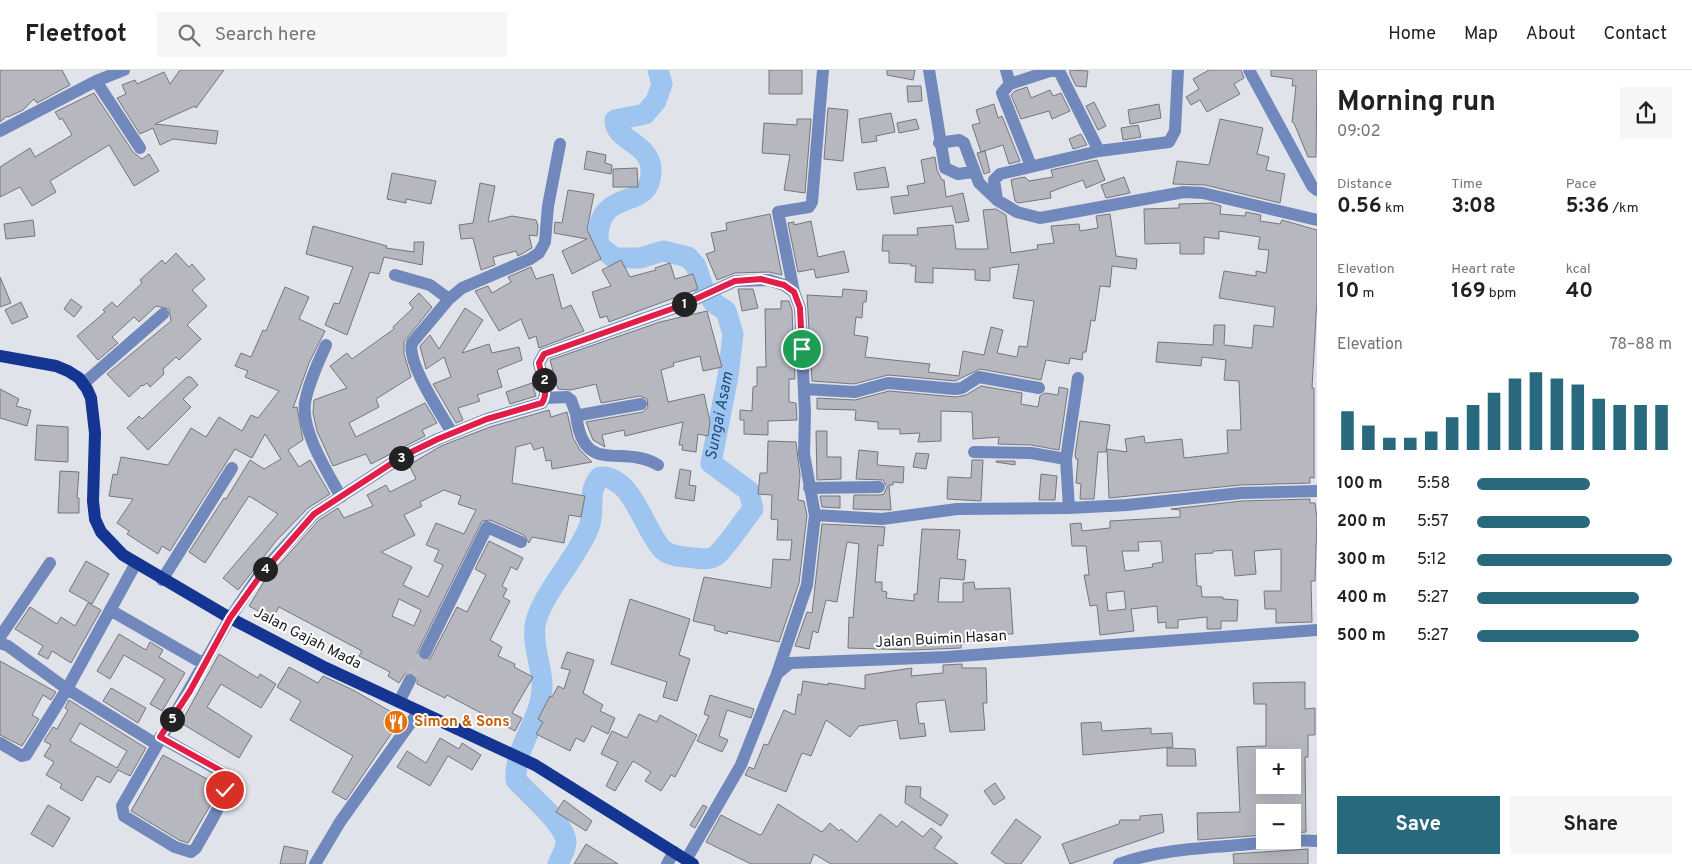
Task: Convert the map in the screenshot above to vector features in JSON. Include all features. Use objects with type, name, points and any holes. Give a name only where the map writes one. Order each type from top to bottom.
[{"type":"main road","points":[[0,356],[56,366],[68,371],[83,384]]},
{"type":"main road","name":"Jalan Gajah Mada","points":[[83,384],[91,398],[95,433],[92,501],[95,518],[100,532],[122,555],[230,618],[326,668],[536,765],[690,862]]},
{"type":"street","points":[[0,132],[96,81],[124,70]]},
{"type":"street","points":[[690,862],[741,765],[777,674],[807,585],[815,515],[804,454],[804,389],[800,308],[794,292],[778,212],[809,207],[812,202],[823,70]]},
{"type":"street","points":[[929,70],[939,143],[945,168],[958,174],[974,172]]},
{"type":"street","points":[[1006,70],[1010,84]]},
{"type":"street","points":[[1031,166],[1002,92],[1010,84],[1055,70],[1099,151]]},
{"type":"street","points":[[996,200],[995,176],[1099,151],[1162,144],[1171,140],[1175,130],[1178,70]]},
{"type":"street","points":[[1249,70],[1312,186],[1317,190]]},
{"type":"street","points":[[96,81],[140,148]]},
{"type":"street","points":[[939,143],[959,140],[964,143],[974,172],[984,190],[996,200],[1017,212],[1040,218],[1184,192],[1203,193],[1317,220]]},
{"type":"street","points":[[452,433],[426,387],[410,352],[412,343],[449,299],[470,284],[530,260],[538,253],[545,242],[548,206],[560,144]]},
{"type":"street","points":[[396,275],[430,285],[449,299]]},
{"type":"street","points":[[0,643],[8,646],[67,689],[158,741],[227,775],[227,782],[221,800],[196,848],[191,852],[175,847],[124,816],[122,806],[158,741],[230,618],[260,576],[314,514],[403,456],[487,419],[542,403],[545,398],[544,382],[539,363],[544,354],[699,298],[735,281],[761,279],[784,285],[794,292]]},
{"type":"street","points":[[83,384],[163,314]]},
{"type":"street","points":[[326,345],[309,390],[305,412],[320,457],[341,496]]},
{"type":"street","points":[[804,389],[855,392],[888,383],[955,389],[962,388],[979,377],[1039,388]]},
{"type":"street","points":[[1069,508],[1066,458],[1078,378]]},
{"type":"street","points":[[545,398],[567,397],[571,400],[576,414],[577,428],[587,448],[615,458],[639,456],[658,465]]},
{"type":"street","points":[[576,414],[641,404]]},
{"type":"street","points":[[974,452],[1031,453],[1066,458]]},
{"type":"street","points":[[162,580],[232,468]]},
{"type":"street","points":[[809,488],[879,487]]},
{"type":"street","points":[[815,515],[882,519],[957,509],[1069,508],[1127,505],[1241,493],[1317,490]]},
{"type":"street","points":[[425,653],[487,527],[521,542]]},
{"type":"street","points":[[0,637],[50,563]]},
{"type":"street","points":[[0,743],[22,756],[26,755],[67,689],[136,563]]},
{"type":"street","points":[[110,610],[204,664]]},
{"type":"street","name":"Jalan Buimin Hasan","points":[[777,674],[790,663],[799,662],[946,657],[1317,630]]},
{"type":"street","points":[[399,702],[410,680]]},
{"type":"street","points":[[315,864],[340,822],[419,711]]},
{"type":"street","points":[[1119,864],[1142,856],[1198,848],[1283,841],[1317,842]]},
{"type":"street","points":[[667,864],[674,852]]},
{"type":"building","points":[[0,70],[62,70],[70,85],[37,103],[34,99],[23,110],[7,116],[0,122]]},
{"type":"building","points":[[180,70],[224,70],[196,108],[195,106],[155,124],[218,131],[216,144],[173,139],[160,145],[153,128],[140,134],[117,98],[126,94],[122,85],[135,80],[137,84],[164,72],[170,84]]},
{"type":"building","points":[[769,70],[802,70],[802,94],[769,94]]},
{"type":"building","points":[[887,70],[915,70],[913,80],[887,75]]},
{"type":"building","points":[[1070,70],[1088,71],[1086,87],[1076,86]]},
{"type":"building","points":[[1209,70],[1241,70],[1244,78],[1234,84],[1240,94],[1207,112],[1200,100],[1191,105],[1186,97],[1199,89],[1193,79]]},
{"type":"building","points":[[1271,70],[1317,70],[1316,157],[1308,157],[1292,122],[1296,86],[1292,86],[1293,79],[1271,76]]},
{"type":"building","points":[[907,86],[921,86],[922,101],[908,102]]},
{"type":"building","points":[[1027,87],[1031,98],[1050,90],[1053,96],[1061,93],[1070,111],[1052,119],[1049,111],[1021,119],[1011,95],[1015,91]]},
{"type":"building","points":[[94,93],[133,152],[142,159],[149,154],[159,171],[134,186],[109,145],[50,181],[56,192],[32,206],[20,187],[0,197],[0,167],[30,148],[35,157],[72,135],[62,118],[60,120],[55,112]]},
{"type":"building","points":[[1094,102],[1106,126],[1098,130],[1086,106]]},
{"type":"building","points":[[994,104],[998,118],[1002,116],[1020,161],[1009,164],[1003,145],[981,152],[972,125],[980,123],[976,110]]},
{"type":"building","points":[[1159,104],[1161,118],[1130,124],[1128,110]]},
{"type":"building","points":[[828,108],[848,110],[843,161],[824,159]]},
{"type":"building","points":[[891,113],[895,132],[876,136],[877,141],[862,143],[859,119]]},
{"type":"building","points":[[797,119],[811,119],[805,193],[784,190],[790,155],[762,153],[764,123],[797,125]]},
{"type":"building","points":[[916,119],[919,129],[899,133],[897,123]]},
{"type":"building","points":[[1220,119],[1263,128],[1257,154],[1269,157],[1266,170],[1285,174],[1280,203],[1205,185],[1173,184],[1177,161],[1209,165]]},
{"type":"building","points":[[1138,125],[1141,137],[1123,140],[1121,128]]},
{"type":"building","points":[[1081,134],[1087,145],[1073,149],[1069,139]]},
{"type":"building","points":[[587,151],[606,155],[605,163],[612,165],[611,174],[584,169]]},
{"type":"building","points":[[985,151],[990,172],[984,174],[977,153]]},
{"type":"building","points":[[935,157],[937,170],[942,180],[944,180],[946,197],[963,193],[969,221],[956,223],[952,206],[894,214],[891,197],[909,195],[907,186],[925,183],[921,160]]},
{"type":"building","points":[[1097,160],[1105,180],[1086,188],[1083,180],[1050,192],[1051,198],[1018,203],[1015,201],[1011,180],[1025,177],[1029,181],[1053,177],[1051,170]]},
{"type":"building","points":[[885,167],[889,187],[857,190],[854,173]]},
{"type":"building","points":[[637,168],[638,187],[613,187],[613,169]]},
{"type":"building","points":[[392,173],[436,181],[431,204],[406,199],[406,203],[387,199]]},
{"type":"building","points":[[1124,177],[1130,193],[1106,198],[1101,185]]},
{"type":"building","points":[[480,183],[495,186],[488,222],[512,216],[536,220],[538,226],[537,236],[529,235],[532,248],[518,256],[516,251],[493,257],[495,265],[481,270],[473,238],[461,239],[459,225],[473,223]]},
{"type":"building","points":[[568,190],[594,194],[587,230],[601,259],[572,274],[562,251],[587,239],[554,233],[555,222],[562,223]]},
{"type":"building","points":[[1212,203],[1221,206],[1220,214],[1245,216],[1246,212],[1261,215],[1260,221],[1280,224],[1282,220],[1317,230],[1317,299],[1312,388],[1314,388],[1314,478],[1310,477],[1310,483],[1241,485],[1109,498],[1107,449],[1127,452],[1125,439],[1144,436],[1145,443],[1182,439],[1184,458],[1228,453],[1227,430],[1241,430],[1239,381],[1224,380],[1226,360],[1202,357],[1201,366],[1156,362],[1158,342],[1213,345],[1214,325],[1225,325],[1224,345],[1252,348],[1254,325],[1273,327],[1275,307],[1219,298],[1224,271],[1256,276],[1256,271],[1266,273],[1269,250],[1258,249],[1260,237],[1219,231],[1219,239],[1204,237],[1204,254],[1180,254],[1180,243],[1145,244],[1144,209],[1179,208],[1179,204]]},
{"type":"building","points":[[996,209],[1006,215],[1011,253],[1038,249],[1037,245],[1054,243],[1051,226],[1079,224],[1080,231],[1098,228],[1096,216],[1110,214],[1116,256],[1137,259],[1136,269],[1112,266],[1110,287],[1100,286],[1095,321],[1091,320],[1086,352],[1083,352],[1082,360],[1070,358],[1069,364],[1046,360],[1041,380],[980,369],[955,381],[888,375],[854,384],[812,381],[807,295],[842,297],[843,289],[867,291],[866,302],[863,302],[862,318],[856,317],[854,335],[868,337],[865,357],[930,364],[928,372],[959,376],[963,351],[984,355],[991,327],[1003,330],[997,353],[1017,357],[1019,346],[1027,347],[1034,301],[1013,298],[1019,264],[990,268],[990,281],[975,280],[975,270],[933,268],[933,283],[915,282],[916,266],[889,263],[889,251],[882,251],[883,235],[918,235],[917,228],[953,225],[956,249],[988,249],[983,210]]},
{"type":"building","points":[[770,214],[782,275],[769,272],[735,273],[717,280],[706,254],[715,251],[711,233],[727,230],[726,223]]},
{"type":"building","points":[[33,220],[35,236],[6,239],[4,224]]},
{"type":"building","points":[[811,221],[818,257],[844,251],[849,272],[816,278],[814,269],[798,272],[788,223],[794,222],[794,225]]},
{"type":"building","points":[[313,226],[387,246],[386,248],[414,252],[414,242],[424,242],[422,265],[384,257],[379,274],[370,272],[347,335],[325,325],[334,303],[339,304],[353,267],[306,254]]},
{"type":"building","points":[[176,253],[189,267],[192,264],[205,279],[192,290],[207,306],[187,325],[201,339],[179,360],[176,357],[163,369],[164,374],[150,387],[147,383],[142,385],[129,397],[107,374],[171,321],[169,309],[156,306],[139,322],[134,317],[112,337],[118,343],[98,360],[77,336],[105,312],[103,310],[112,302],[117,307],[142,283],[140,280],[162,260],[165,264]]},
{"type":"building","points":[[621,260],[630,277],[656,270],[655,268],[670,263],[675,279],[693,274],[698,289],[609,322],[607,316],[600,318],[592,292],[611,286],[602,270]]},
{"type":"building","points":[[531,267],[536,279],[553,274],[562,309],[571,305],[584,331],[539,348],[536,336],[529,339],[521,319],[499,331],[475,291],[488,286],[492,293],[511,282],[508,277]]},
{"type":"building","points":[[0,277],[11,303],[0,307]]},
{"type":"building","points":[[285,287],[309,297],[299,319],[325,331],[309,363],[293,408],[297,407],[303,440],[288,450],[299,467],[310,460],[330,494],[308,508],[276,541],[238,590],[223,578],[278,514],[249,496],[205,563],[189,552],[224,498],[226,499],[250,460],[264,469],[281,459],[265,434],[252,458],[235,449],[170,551],[162,546],[158,554],[127,534],[129,531],[117,523],[133,499],[109,496],[113,474],[117,475],[121,457],[168,465],[191,428],[206,437],[219,417],[242,431],[251,415],[258,418],[279,391],[245,377],[248,371],[235,366],[241,353],[251,357],[263,330],[266,331]]},
{"type":"building","points":[[738,289],[753,289],[758,308],[742,311]]},
{"type":"building","points":[[419,293],[432,307],[404,342],[404,354],[411,377],[376,399],[379,407],[349,423],[356,437],[425,403],[437,423],[422,430],[425,436],[371,464],[366,454],[333,466],[317,431],[313,413],[314,400],[347,388],[330,366],[347,353],[352,359],[394,329],[393,327],[413,308],[409,303]]},
{"type":"building","points":[[71,299],[82,307],[74,317],[64,309]]},
{"type":"building","points":[[781,301],[789,301],[792,310],[795,379],[789,379],[789,402],[796,403],[797,420],[768,421],[768,435],[744,434],[744,420],[740,420],[740,410],[752,411],[753,387],[757,386],[757,367],[766,367],[765,309],[781,309]]},
{"type":"building","points":[[21,302],[28,317],[12,324],[5,310]]},
{"type":"building","points":[[465,308],[483,320],[462,353],[489,344],[492,353],[519,347],[522,360],[497,370],[502,387],[477,395],[480,401],[458,408],[463,420],[456,423],[433,384],[451,377],[444,357],[426,369],[420,346],[430,335],[439,349]]},
{"type":"building","points":[[707,311],[722,367],[703,371],[700,356],[673,363],[674,366],[661,370],[668,402],[704,394],[710,422],[708,436],[698,434],[696,452],[682,450],[683,445],[679,445],[683,422],[625,436],[624,430],[602,435],[605,447],[593,440],[586,422],[643,412],[648,407],[647,399],[640,396],[601,403],[596,384],[571,390],[558,389],[550,360],[660,322]]},
{"type":"building","points":[[187,377],[191,377],[198,385],[183,399],[191,407],[148,450],[127,428],[139,416],[142,419]]},
{"type":"building","points":[[532,383],[536,396],[510,404],[506,392]]},
{"type":"building","points":[[981,386],[1022,393],[1021,404],[1038,407],[1040,396],[1045,393],[1058,395],[1059,387],[1068,389],[1059,450],[1031,445],[998,444],[999,437],[973,439],[972,412],[941,411],[941,441],[918,442],[920,433],[900,434],[900,429],[878,429],[878,422],[855,420],[856,410],[817,409],[817,398],[855,400],[889,391],[956,397],[966,395]]},
{"type":"building","points":[[0,389],[19,399],[16,406],[31,410],[27,426],[0,418]]},
{"type":"building","points":[[549,410],[551,417],[567,412],[573,438],[580,450],[592,462],[552,469],[551,460],[546,461],[543,447],[534,450],[531,443],[516,447],[512,483],[585,496],[581,517],[569,515],[564,543],[532,537],[529,543],[524,535],[490,520],[482,521],[417,653],[422,660],[430,659],[457,607],[467,612],[486,575],[475,569],[489,541],[523,558],[517,570],[511,567],[502,586],[507,589],[503,597],[510,601],[490,640],[502,647],[498,656],[515,664],[514,667],[533,677],[512,713],[522,718],[515,731],[447,695],[445,698],[417,684],[417,676],[413,673],[405,674],[399,683],[388,676],[390,672],[359,656],[362,651],[279,607],[272,619],[249,606],[265,580],[319,520],[338,508],[344,518],[373,506],[367,495],[386,485],[390,492],[416,479],[409,465],[441,446],[490,427]],"holes":[[[444,490],[461,496],[458,504],[476,510],[464,534],[436,523],[426,545],[439,550],[434,561],[443,565],[428,597],[403,585],[412,567],[381,552],[415,535],[404,515],[422,506],[420,502]],[[399,599],[421,610],[414,626],[392,616]]]},
{"type":"building","points":[[1080,421],[1110,425],[1106,452],[1098,452],[1094,499],[1080,499],[1081,484],[1076,483],[1078,459],[1076,459],[1075,455]]},
{"type":"building","points":[[37,425],[68,427],[68,462],[35,460]]},
{"type":"building","points":[[816,431],[827,431],[827,457],[841,457],[841,479],[817,480]]},
{"type":"building","points":[[768,441],[796,442],[800,475],[798,500],[804,501],[807,515],[799,583],[779,642],[728,631],[727,634],[714,630],[715,626],[693,621],[704,577],[771,588],[773,559],[790,560],[792,540],[777,540],[778,520],[771,519],[772,495],[758,494],[760,473],[767,473]]},
{"type":"building","points":[[859,450],[878,452],[877,465],[904,467],[903,483],[893,482],[893,485],[889,485],[891,510],[853,509],[854,495],[880,495],[884,494],[887,487],[883,480],[856,479]]},
{"type":"building","points":[[916,453],[929,454],[926,469],[913,467]]},
{"type":"building","points":[[972,460],[983,460],[981,501],[947,499],[948,477],[971,478]]},
{"type":"building","points":[[1015,461],[1015,465],[996,462]]},
{"type":"building","points":[[680,469],[691,471],[689,485],[696,486],[694,501],[675,498]]},
{"type":"building","points":[[60,471],[79,472],[77,498],[79,498],[79,513],[58,513]]},
{"type":"building","points":[[1041,474],[1057,476],[1055,500],[1039,500]]},
{"type":"building","points":[[820,496],[840,496],[840,508],[822,507]]},
{"type":"building","points":[[1310,499],[1310,503],[1315,503],[1317,519],[1315,581],[1311,581],[1312,622],[1276,623],[1276,609],[1265,609],[1264,591],[1281,591],[1281,549],[1254,551],[1256,574],[1235,576],[1232,550],[1213,551],[1213,553],[1195,554],[1197,586],[1201,586],[1202,597],[1223,597],[1223,599],[1238,600],[1237,621],[1221,621],[1221,629],[1207,629],[1207,617],[1178,620],[1178,628],[1166,628],[1166,622],[1158,623],[1157,606],[1131,609],[1134,631],[1100,635],[1097,605],[1090,606],[1084,575],[1089,575],[1086,546],[1072,546],[1070,524],[1081,523],[1082,531],[1110,528],[1110,521],[1180,517],[1180,510],[1171,509],[1242,501]],"holes":[[[1161,541],[1163,562],[1152,564],[1153,567],[1125,571],[1122,551],[1139,551],[1138,542]],[[1124,591],[1126,609],[1108,611],[1106,593]]]},
{"type":"building","points":[[822,524],[885,527],[883,546],[878,545],[875,582],[882,582],[882,591],[887,592],[886,598],[914,601],[914,594],[917,594],[922,529],[960,530],[957,559],[966,560],[964,580],[940,578],[938,602],[963,602],[963,583],[974,582],[975,589],[1010,588],[1013,634],[987,634],[987,641],[961,642],[961,648],[913,650],[848,648],[849,617],[853,618],[859,544],[847,542],[837,602],[826,600],[818,633],[813,631],[809,649],[795,646],[807,612],[812,613]]},
{"type":"building","points":[[86,561],[109,574],[92,604],[69,591]]},
{"type":"building","points":[[630,599],[690,619],[679,655],[690,659],[677,701],[663,697],[667,682],[611,664]]},
{"type":"building","points":[[88,603],[101,610],[71,663],[52,651],[48,659],[38,654],[43,646],[15,629],[30,607],[57,624],[61,617],[75,626]]},
{"type":"building","points":[[119,634],[146,650],[150,642],[163,650],[159,657],[185,673],[162,711],[150,704],[165,679],[124,655],[110,679],[97,671]]},
{"type":"building","points":[[567,652],[594,660],[583,693],[603,705],[600,711],[615,718],[608,734],[592,726],[584,742],[576,738],[570,751],[536,734],[543,722],[538,719],[550,696],[552,697],[558,686],[564,689],[570,670],[561,668]]},
{"type":"building","points":[[219,654],[258,678],[260,674],[276,684],[261,708],[221,684],[207,707],[252,736],[239,758],[181,723]]},
{"type":"building","points":[[0,661],[56,692],[51,700],[43,695],[32,715],[39,719],[22,746],[0,735]]},
{"type":"building","points":[[962,664],[962,668],[986,668],[987,703],[983,703],[985,730],[950,732],[945,700],[919,702],[916,704],[919,724],[924,723],[926,736],[900,739],[897,720],[859,726],[850,737],[826,720],[811,756],[802,753],[786,792],[745,775],[749,767],[754,769],[764,744],[768,745],[784,710],[795,715],[798,694],[801,695],[803,681],[865,689],[865,675],[912,668],[911,676],[943,673],[943,665]]},
{"type":"building","points":[[289,667],[318,683],[323,676],[353,690],[402,718],[346,800],[332,792],[353,756],[290,720],[301,701],[277,687]]},
{"type":"building","points":[[1305,682],[1305,709],[1315,708],[1315,735],[1308,735],[1308,757],[1305,757],[1306,832],[1301,832],[1301,804],[1256,804],[1256,836],[1198,840],[1197,813],[1240,812],[1237,747],[1266,746],[1266,704],[1254,704],[1253,683]]},
{"type":"building","points":[[111,688],[146,708],[138,723],[103,701]]},
{"type":"building","points":[[710,695],[754,709],[751,718],[727,710],[719,736],[728,740],[722,752],[697,741],[709,716],[704,714]]},
{"type":"building","points":[[69,700],[146,748],[130,776],[118,770],[110,783],[97,776],[82,801],[60,788],[62,784],[46,775],[54,762],[44,756],[51,745],[44,741],[53,727],[57,729],[68,710],[65,708]],"holes":[[[80,723],[127,751],[117,768],[70,741]]]},
{"type":"building","points":[[639,714],[657,722],[660,715],[697,735],[675,777],[671,775],[661,791],[645,781],[651,772],[633,761],[615,791],[606,786],[618,762],[601,754],[612,731],[627,738]]},
{"type":"building","points":[[1101,722],[1102,731],[1151,728],[1151,734],[1172,733],[1173,747],[1083,755],[1081,723]]},
{"type":"building","points":[[440,738],[459,749],[462,743],[481,755],[472,770],[448,756],[430,786],[397,767],[407,751],[426,763]]},
{"type":"building","points":[[1167,748],[1195,749],[1196,766],[1167,766]]},
{"type":"building","points":[[163,755],[218,785],[210,806],[188,843],[179,840],[131,811]]},
{"type":"building","points":[[995,783],[1005,798],[994,805],[984,791]]},
{"type":"building","points":[[906,786],[921,787],[920,797],[948,815],[941,826],[905,803]]},
{"type":"building","points":[[564,800],[592,821],[586,831],[556,812]]},
{"type":"building","points":[[778,804],[822,832],[830,823],[857,842],[880,814],[897,827],[902,821],[923,837],[931,828],[942,837],[934,848],[958,864],[831,864],[814,854],[810,864],[751,864],[706,842],[721,815],[760,835],[762,834]]},
{"type":"building","points":[[48,805],[70,818],[53,847],[31,834]]},
{"type":"building","points":[[703,805],[707,807],[695,828],[690,825]]},
{"type":"building","points":[[1162,814],[1164,832],[1070,864],[1062,844],[1119,824],[1120,820],[1140,820],[1140,816]]},
{"type":"building","points":[[1016,819],[1041,837],[1021,864],[1006,864],[991,853]]},
{"type":"building","points":[[586,844],[618,864],[574,864]]},
{"type":"building","points":[[284,846],[308,851],[305,864],[280,864]]},
{"type":"building","points":[[1308,849],[1308,864],[1234,864],[1233,854]]},
{"type":"waterway","name":"Sungai Asam","points":[[558,864],[566,845],[564,834],[553,818],[516,780],[516,769],[518,758],[535,718],[541,698],[542,680],[535,644],[535,626],[538,614],[589,527],[592,514],[592,495],[596,483],[600,477],[611,479],[621,485],[629,494],[662,549],[669,554],[678,556],[703,559],[715,557],[753,509],[749,491],[711,463],[728,376],[733,334],[726,311],[714,303],[703,287],[696,266],[688,257],[663,251],[640,258],[614,258],[598,245],[599,226],[605,213],[613,206],[642,192],[649,184],[651,171],[649,161],[639,148],[620,133],[616,127],[615,120],[645,114],[656,101],[662,84],[658,70]]},
{"type":"tunnel","points":[[410,680],[425,653]]},
{"type":"place","name":"Simon & Sons","points":[[396,722]]},
{"type":"route","points":[[225,790],[227,775],[225,773],[160,737],[190,691],[230,618],[260,576],[314,514],[403,456],[487,419],[542,403],[545,398],[544,382],[539,363],[541,356],[544,354],[680,306],[735,281],[748,279],[769,280],[784,285],[794,292],[800,308],[802,349]]}]
